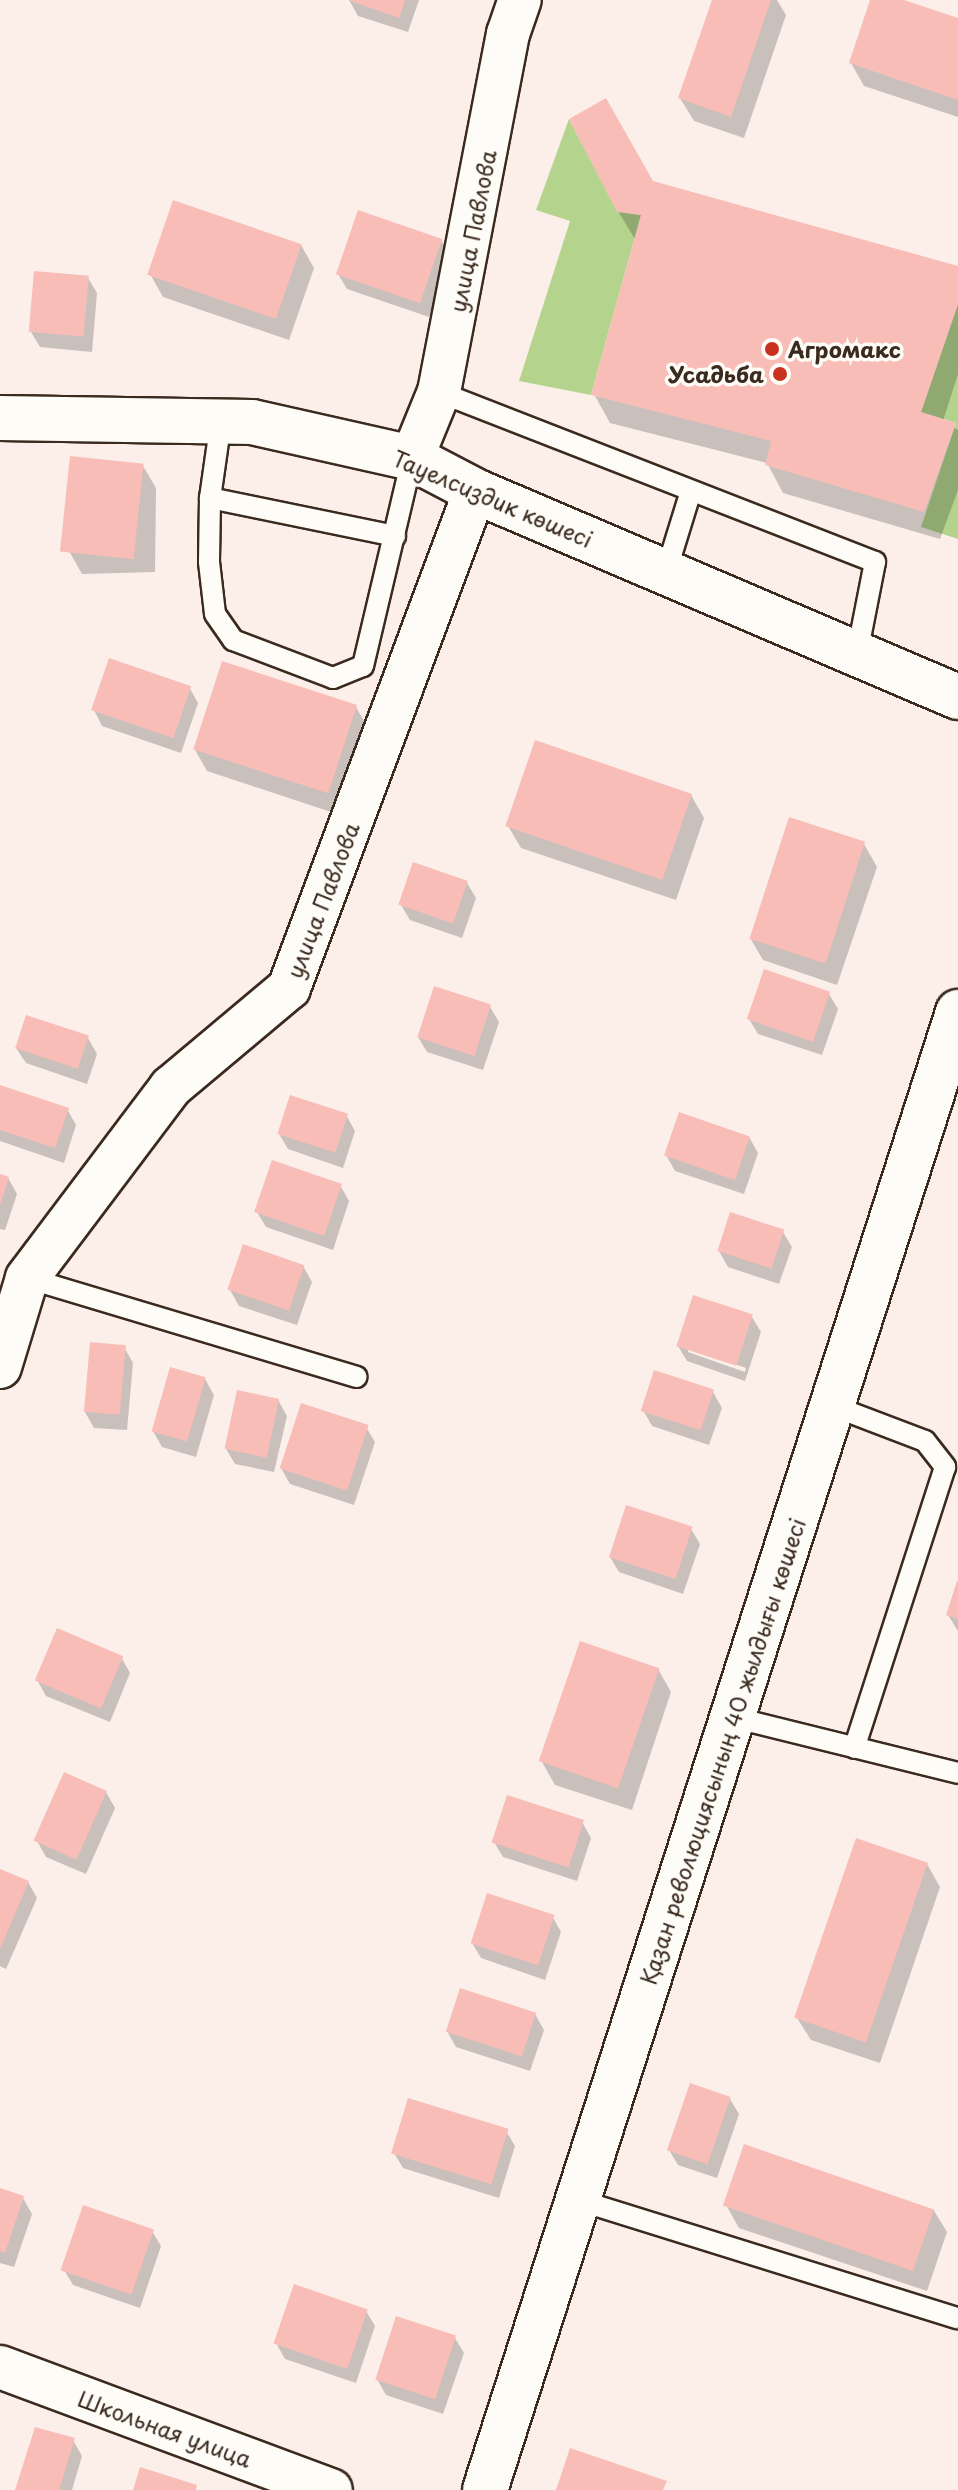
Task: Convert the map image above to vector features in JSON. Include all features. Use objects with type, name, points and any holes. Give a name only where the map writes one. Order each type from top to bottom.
[{"type":"street","name":"улица Павлова","points":[[412,458],[439,392],[508,34],[520,0]]},
{"type":"street","name":"Тауелсиздик көшесі","points":[[0,418],[221,421],[313,434],[412,458],[475,491],[958,697]]},
{"type":"street","name":"улица Павлова","points":[[0,1367],[27,1278],[171,1087],[289,988],[475,491]]},
{"type":"street","name":"Қазан революциясының 40 жылдығы көшесі","points":[[485,2490],[958,1012]]},
{"type":"street","name":"Школьная улица","points":[[0,2367],[331,2490]]},
{"type":"lane","points":[[439,392],[690,494],[875,562],[857,654]]},
{"type":"lane","points":[[221,421],[210,498],[209,562],[215,614],[233,640],[333,678],[363,666],[412,458]]},
{"type":"lane","points":[[666,572],[690,494]]},
{"type":"lane","points":[[210,498],[395,536]]},
{"type":"lane","points":[[27,1278],[356,1377]]},
{"type":"lane","points":[[833,1406],[925,1441],[945,1467],[854,1748]]},
{"type":"lane","points":[[732,1717],[958,1773]]},
{"type":"lane","points":[[578,2200],[958,2318]]},
{"type":"green space","points":[[569,119],[617,211],[641,215],[591,395],[519,381],[570,221],[536,210]]},
{"type":"green space","points":[[958,304],[958,539],[921,527],[956,423],[921,412]]},
{"type":"building","points":[[348,0],[405,0],[399,18]]},
{"type":"building","points":[[712,0],[771,0],[731,117],[678,98]]},
{"type":"building","points":[[870,0],[904,0],[958,18],[958,100],[849,63]]},
{"type":"building","name":"Агромакс","points":[[606,98],[653,181],[958,266],[958,304],[921,412],[956,423],[924,512],[765,465],[771,441],[591,395],[641,215],[617,212],[569,119]]},
{"type":"building","points":[[173,200],[302,244],[276,319],[147,275]]},
{"type":"building","points":[[358,210],[442,239],[420,303],[336,274]]},
{"type":"building","points":[[34,271],[89,276],[83,337],[29,332]]},
{"type":"building","points":[[70,456],[144,464],[134,559],[60,551]]},
{"type":"building","points":[[109,658],[191,686],[173,738],[91,710]]},
{"type":"building","points":[[222,661],[357,705],[328,793],[193,749]]},
{"type":"building","points":[[535,740],[692,794],[662,880],[505,826]]},
{"type":"building","points":[[789,817],[865,842],[826,963],[749,939]]},
{"type":"building","points":[[413,862],[468,881],[453,923],[398,905]]},
{"type":"building","points":[[764,969],[830,992],[813,1042],[747,1019]]},
{"type":"building","points":[[434,986],[491,1005],[474,1056],[417,1037]]},
{"type":"building","points":[[26,1015],[89,1035],[78,1069],[15,1048]]},
{"type":"building","points":[[0,1085],[69,1108],[55,1148],[0,1130]]},
{"type":"building","points":[[290,1095],[348,1114],[335,1153],[277,1134]]},
{"type":"building","points":[[679,1112],[750,1136],[735,1180],[664,1155]]},
{"type":"building","points":[[272,1160],[342,1184],[324,1236],[254,1212]]},
{"type":"building","points":[[0,1174],[9,1177],[1,1203],[0,1203]]},
{"type":"building","points":[[730,1212],[784,1230],[772,1269],[717,1251]]},
{"type":"building","points":[[243,1244],[304,1265],[289,1311],[227,1289]]},
{"type":"building","points":[[693,1295],[753,1314],[736,1366],[676,1346]]},
{"type":"building","points":[[90,1342],[126,1345],[120,1415],[84,1412]]},
{"type":"building","points":[[170,1367],[206,1377],[187,1442],[152,1431]]},
{"type":"building","points":[[654,1370],[714,1389],[701,1430],[641,1411]]},
{"type":"building","points":[[237,1390],[279,1399],[267,1458],[225,1449]]},
{"type":"building","points":[[301,1403],[369,1425],[347,1491],[280,1469]]},
{"type":"building","points":[[626,1505],[693,1527],[676,1579],[609,1557]]},
{"type":"building","points":[[958,1581],[958,1619],[946,1615]]},
{"type":"building","points":[[57,1628],[123,1656],[101,1709],[35,1680]]},
{"type":"building","points":[[580,1641],[659,1668],[618,1788],[539,1761]]},
{"type":"building","points":[[64,1772],[107,1791],[76,1860],[33,1841]]},
{"type":"building","points":[[507,1795],[584,1820],[569,1868],[492,1843]]},
{"type":"building","points":[[856,1838],[928,1863],[866,2042],[794,2018]]},
{"type":"building","points":[[0,1869],[29,1881],[0,1949]]},
{"type":"building","points":[[487,1893],[555,1915],[538,1965],[471,1943]]},
{"type":"building","points":[[460,1988],[536,2013],[522,2056],[446,2032]]},
{"type":"building","points":[[690,2083],[731,2097],[708,2164],[667,2150]]},
{"type":"building","points":[[408,2098],[508,2129],[491,2184],[391,2153]]},
{"type":"building","points":[[744,2144],[934,2209],[913,2271],[723,2205]]},
{"type":"building","points":[[0,2188],[24,2196],[5,2253],[0,2251]]},
{"type":"building","points":[[83,2205],[154,2229],[131,2295],[61,2270]]},
{"type":"building","points":[[294,2284],[368,2309],[347,2369],[273,2344]]},
{"type":"building","points":[[396,2316],[456,2335],[435,2399],[375,2380]]},
{"type":"building","points":[[35,2427],[75,2438],[59,2490],[15,2490]]},
{"type":"building","points":[[570,2448],[667,2481],[663,2490],[556,2490]]},
{"type":"building","points":[[140,2467],[197,2485],[196,2490],[133,2490]]},
{"type":"place","name":"Агромакс","points":[[772,349]]},
{"type":"place","name":"Усадьба","points":[[780,374]]}]
